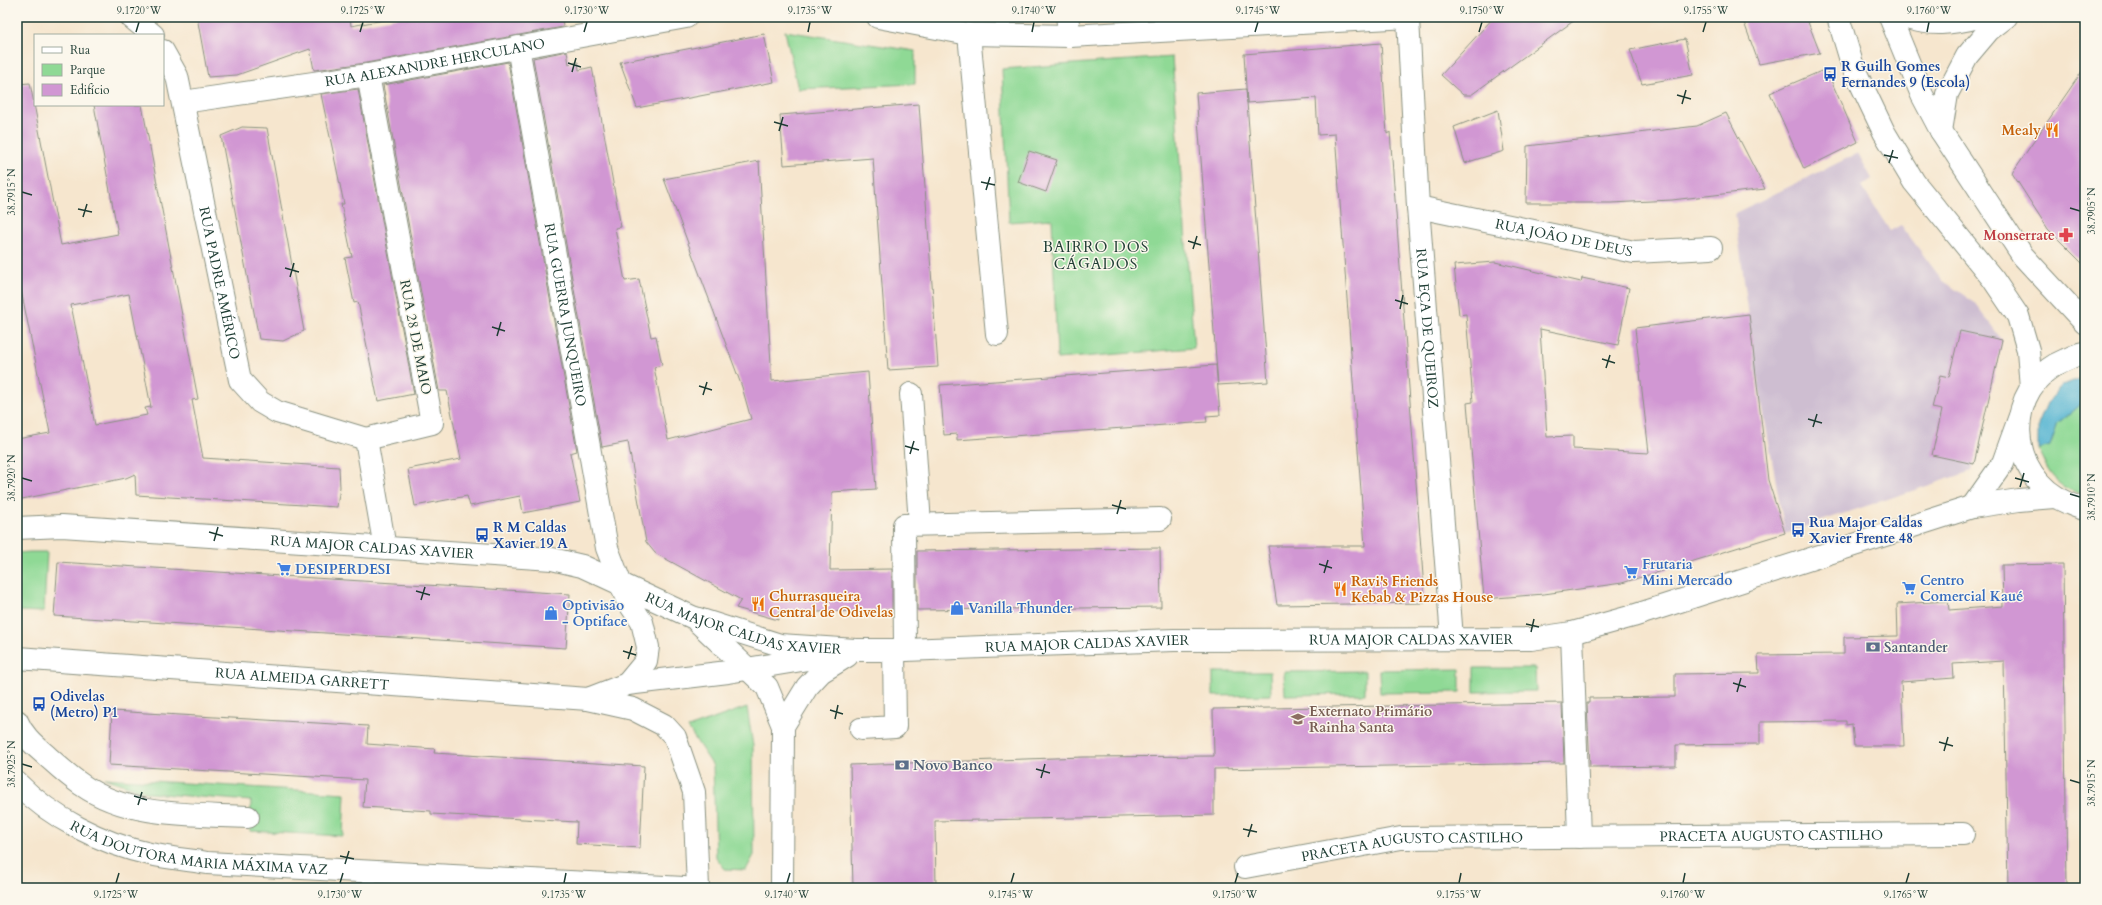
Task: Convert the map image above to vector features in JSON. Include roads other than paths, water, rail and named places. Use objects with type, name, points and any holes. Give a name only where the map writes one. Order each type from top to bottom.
[{"type":"street","points":[[131,17],[152,34]]},
{"type":"street","name":"RUA ALEXANDRE HERCULANO","points":[[183,102],[368,75],[686,17]]},
{"type":"street","points":[[878,17],[969,34],[1068,27],[1409,17]]},
{"type":"street","name":"RUA EÇA DE QUEIROZ","points":[[1409,17],[1418,207],[1452,638]]},
{"type":"street","points":[[1838,17],[1853,66],[1884,132],[1914,182],[1993,279],[2018,316],[2028,350],[2031,388]]},
{"type":"street","points":[[1890,17],[1922,95],[1941,131],[2023,256],[2085,323]]},
{"type":"street","points":[[1904,17],[1924,23],[1943,24],[1979,17]]},
{"type":"street","points":[[1941,131],[1947,94],[1967,56],[1989,30],[2006,17]]},
{"type":"street","points":[[969,34],[997,334]]},
{"type":"street","name":"RUA GUERRA JUNQUEIRO","points":[[518,48],[607,548],[627,600],[642,622],[648,648],[646,661],[627,684]]},
{"type":"street","name":"RUA PADRE AMÉRICO","points":[[164,53],[177,76],[240,380],[260,402],[277,412],[366,439]]},
{"type":"street","name":"RUA 28 DE MAIO","points":[[366,439],[432,423],[368,75]]},
{"type":"street","name":"RUA JOÃO DE DEUS","points":[[1418,207],[1634,252],[1711,248]]},
{"type":"street","points":[[1972,507],[2003,463],[2031,388],[2053,365],[2085,353]]},
{"type":"street","points":[[911,394],[920,524]]},
{"type":"street","points":[[2020,416],[2020,447],[2032,475],[2054,497],[2084,510]]},
{"type":"street","points":[[366,439],[385,548]]},
{"type":"street","name":"RUA MAJOR CALDAS XAVIER","points":[[17,528],[62,526],[552,559],[582,566],[619,581],[692,617],[780,645],[856,650],[900,650],[1174,640],[1452,638],[1531,639],[1572,633],[1633,616],[1972,507],[2019,500],[2054,497]]},
{"type":"street","points":[[861,729],[895,727],[900,650],[904,525],[1160,519]]},
{"type":"street","points":[[692,617],[738,670],[768,687],[784,726],[782,888]]},
{"type":"street","points":[[1572,633],[1579,837]]},
{"type":"street","points":[[784,726],[807,688],[821,672],[856,650]]},
{"type":"street","name":"RUA MAJOR CALDAS XAVIER","points":[[738,670],[856,650]]},
{"type":"street","name":"RUA ALMEIDA GARRETT","points":[[17,658],[588,699],[633,709],[664,725],[675,737],[694,792],[698,888]]},
{"type":"street","name":"RUA ALMEIDA GARRETT","points":[[588,699],[627,684],[738,670]]},
{"type":"street","points":[[17,721],[29,739],[63,770],[83,786],[98,794],[124,804],[164,813],[248,817]]},
{"type":"street","name":"RUA DOUTORA MARIA MÁXIMA VAZ","points":[[17,783],[26,792],[64,819],[104,839],[149,854],[207,863],[684,888]]},
{"type":"street","name":"PRACETA AUGUSTO CASTILHO","points":[[1245,867],[1401,838],[1962,834]]},
{"type":"water","points":[[2085,377],[2085,400],[2058,423],[2050,446],[2038,449],[2038,425],[2047,403],[2063,385]]},
{"type":"place","name":"R Guilh Gomes Fernandes 9 (Escola)","points":[[1830,74]]},
{"type":"place","name":"Mealy","points":[[2052,130]]},
{"type":"place","name":"Monserrate","points":[[2066,235]]},
{"type":"place","name":"Rua Major Caldas Xavier Frente 48","points":[[1798,530]]},
{"type":"place","name":"R M Caldas Xavier 19 A","points":[[482,535]]},
{"type":"place","name":"DESIPERDESI","points":[[284,569]]},
{"type":"place","name":"Frutaria Mini Mercado","points":[[1631,572]]},
{"type":"place","name":"Centro Comercial Kaué","points":[[1909,588]]},
{"type":"place","name":"Ravi's Friends Kebab & Pizzas House","points":[[1340,589]]},
{"type":"place","name":"Churrasqueira Central de Odivelas","points":[[758,604]]},
{"type":"place","name":"Vanilla Thunder","points":[[957,608]]},
{"type":"place","name":"Optivisão - Optiface","points":[[551,613]]},
{"type":"place","name":"Santander","points":[[1873,647]]},
{"type":"place","name":"Odivelas (Metro) P1","points":[[39,704]]},
{"type":"place","name":"Externato Primário Rainha Santa","points":[[1298,719]]},
{"type":"place","name":"Novo Banco","points":[[902,765]]},
{"type":"district","name":"BAIRRO DOS CÁGADOS","points":[[1096,256]]}]
